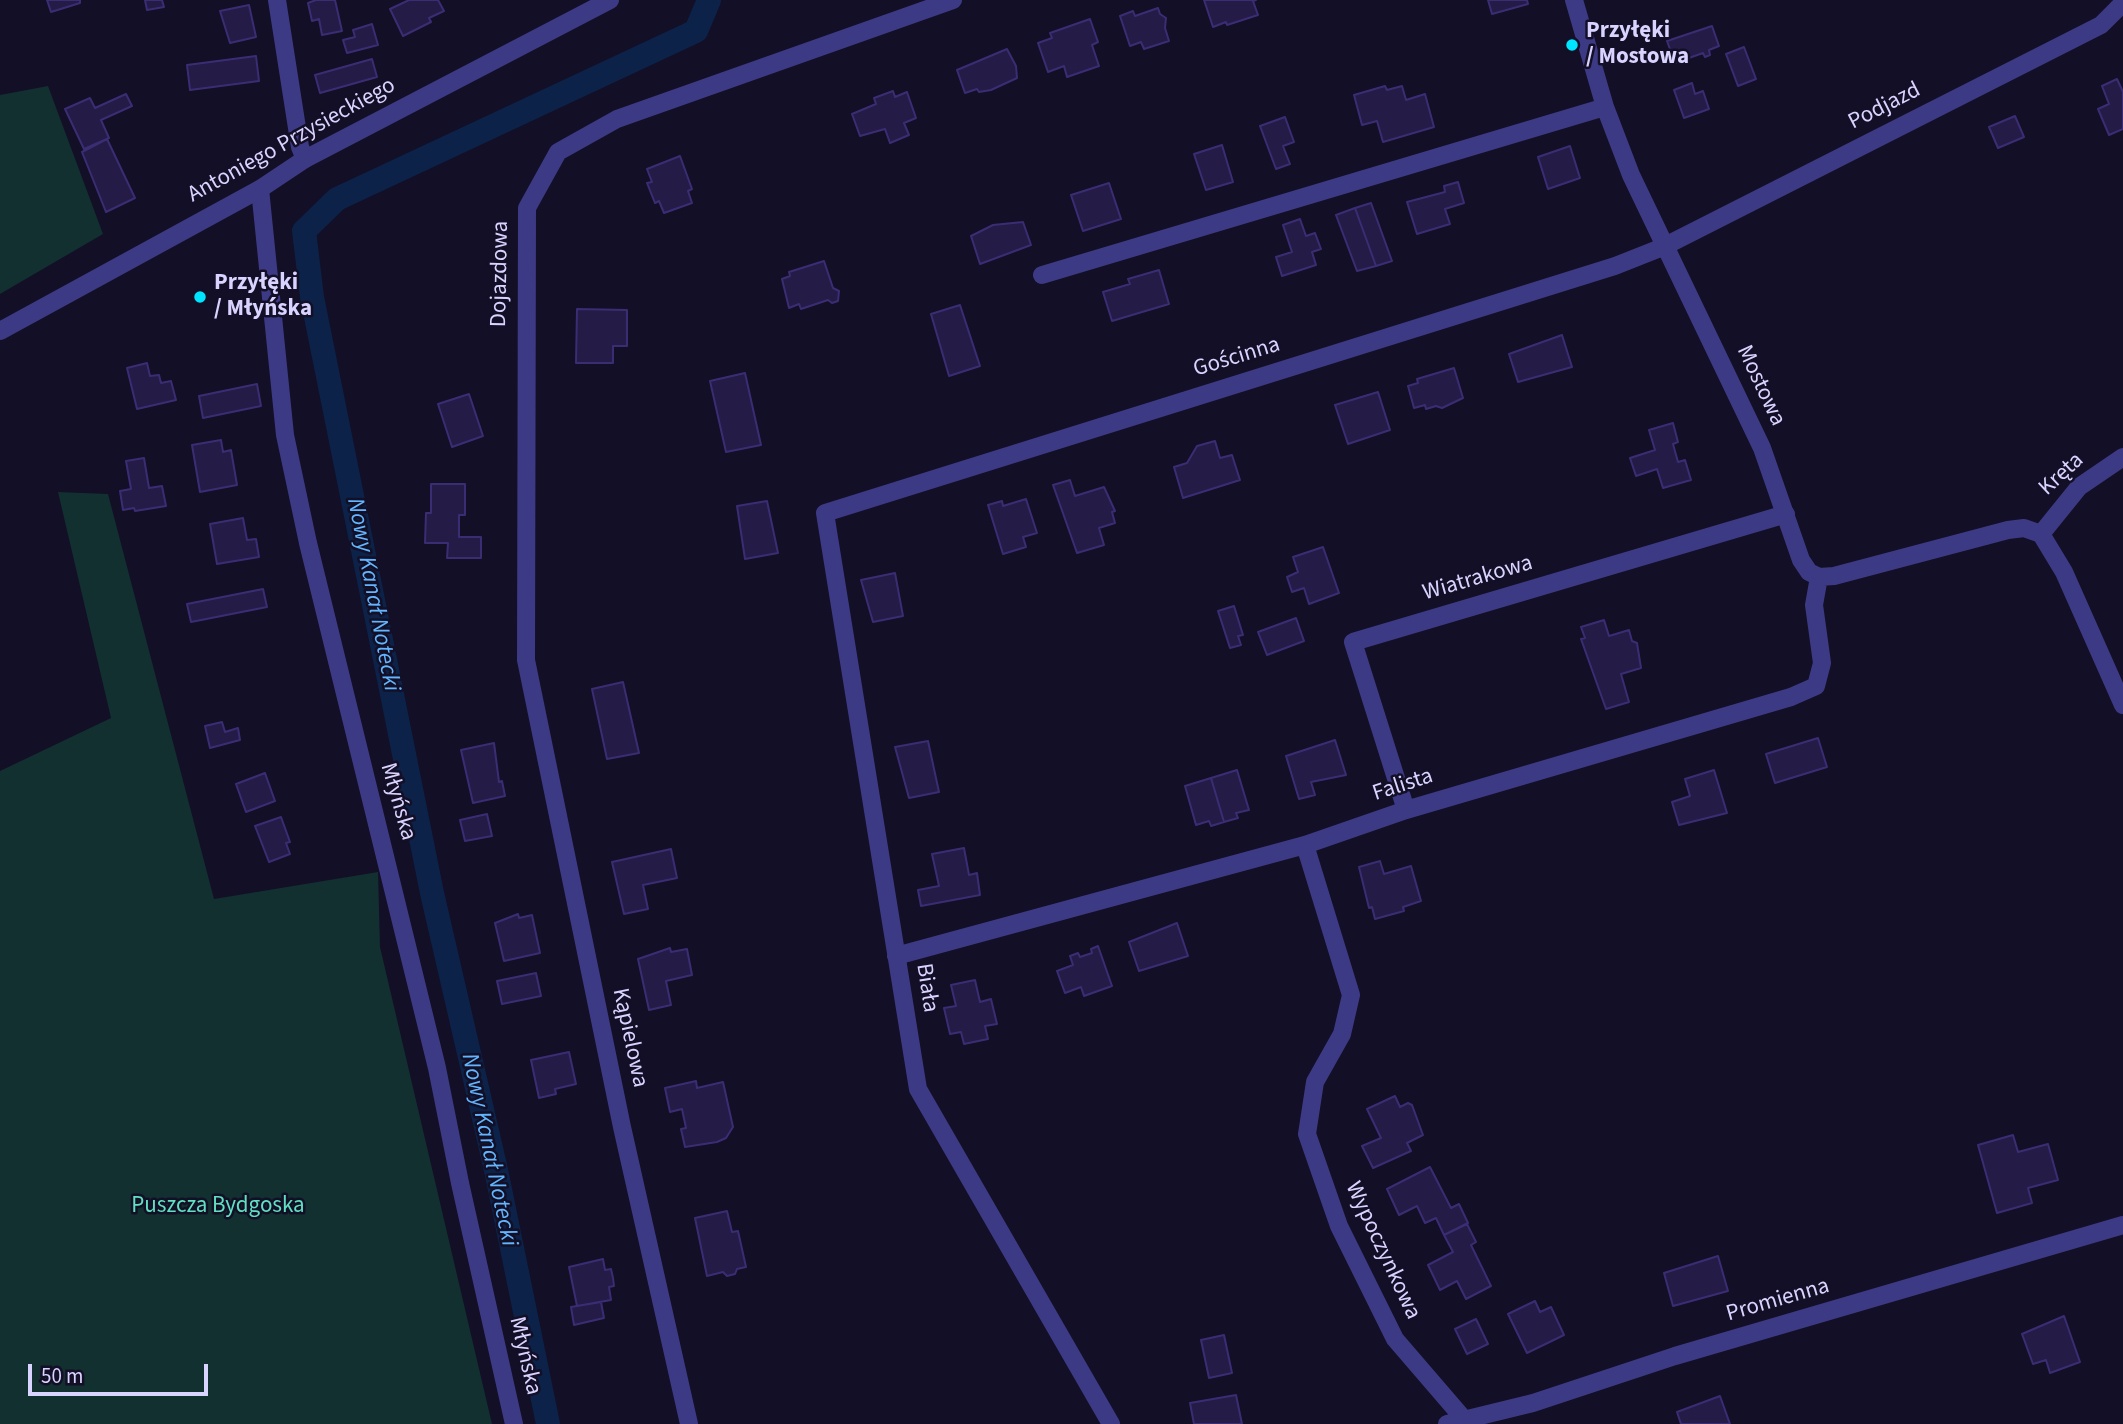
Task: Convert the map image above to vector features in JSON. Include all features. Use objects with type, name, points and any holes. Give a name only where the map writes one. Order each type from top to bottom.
[{"type":"street","points":[[277,0],[300,147],[305,159]]},
{"type":"street","name":"Antoniego Przysieckiego","points":[[0,331],[210,213],[260,189],[305,159],[610,0]]},
{"type":"street","name":"Dojazdowa","points":[[526,660],[527,208],[558,152],[617,119],[953,0]]},
{"type":"street","name":"Mostowa","points":[[1574,0],[1605,107],[1631,175],[1663,247],[1734,386],[1762,448],[1801,560],[1809,572],[1819,577]]},
{"type":"street","name":"Podjazd","points":[[1663,247],[2101,25],[2123,3]]},
{"type":"street","points":[[1042,275],[1605,107]]},
{"type":"street","name":"Młyńska","points":[[260,189],[285,435],[437,1068],[514,1424]]},
{"type":"street","name":"Gościnna","points":[[825,513],[1602,270],[1663,247]]},
{"type":"street","name":"Kręta","points":[[2040,534],[2079,487],[2123,457]]},
{"type":"street","name":"Biała","points":[[825,513],[918,1089],[1111,1424]]},
{"type":"street","name":"Wiatrakowa","points":[[1406,810],[1353,642],[1786,514]]},
{"type":"street","points":[[1819,577],[1834,576],[2008,530],[2024,528],[2040,534],[2064,572],[2121,698]]},
{"type":"street","name":"Falista","points":[[896,956],[1305,845],[1406,810],[1791,697],[1816,686],[1822,663],[1814,606],[1819,577]]},
{"type":"street","name":"Kąpielowa","points":[[526,660],[622,1128],[689,1424]]},
{"type":"street","name":"Wypoczynkowa","points":[[1305,845],[1351,995],[1342,1034],[1315,1082],[1307,1134],[1339,1226],[1395,1339],[1455,1421]]},
{"type":"street","name":"Promienna","points":[[1455,1421],[1533,1403],[1675,1356],[2123,1225]]},
{"type":"green space","points":[[48,86],[103,234],[0,294],[0,95]]},
{"type":"green space","name":"Puszcza Bydgoska","points":[[58,492],[108,494],[214,899],[378,872],[380,947],[492,1424],[0,1424],[0,771],[111,718]]},
{"type":"building","points":[[47,0],[80,0],[80,3],[51,12]]},
{"type":"building","points":[[145,0],[162,0],[164,7],[147,10]]},
{"type":"building","points":[[335,0],[342,31],[322,35],[319,19],[312,21],[308,3]]},
{"type":"building","points":[[409,0],[438,0],[444,11],[429,18],[431,22],[403,36],[390,9]]},
{"type":"building","points":[[1204,0],[1256,0],[1253,1],[1258,15],[1213,27]]},
{"type":"building","points":[[1488,0],[1527,0],[1528,4],[1492,14]]},
{"type":"building","points":[[249,5],[256,37],[230,43],[220,11]]},
{"type":"building","points":[[1158,8],[1160,14],[1166,18],[1165,28],[1169,41],[1144,49],[1141,42],[1130,46],[1120,16],[1133,11],[1135,16]]},
{"type":"building","points":[[1090,19],[1098,42],[1092,45],[1099,66],[1067,77],[1064,66],[1048,72],[1038,43],[1052,38],[1050,33]]},
{"type":"building","points":[[372,24],[378,45],[347,53],[343,40],[355,37],[353,30]]},
{"type":"building","points":[[1712,26],[1719,46],[1709,50],[1710,55],[1705,57],[1703,53],[1675,63],[1667,41]]},
{"type":"building","points":[[1744,47],[1756,79],[1738,86],[1726,54]]},
{"type":"building","points":[[1007,49],[1016,66],[1017,78],[991,90],[979,92],[977,89],[965,93],[957,70]]},
{"type":"building","points":[[256,56],[259,81],[190,90],[187,65]]},
{"type":"building","points":[[372,59],[377,77],[320,93],[315,75]]},
{"type":"building","points":[[2117,79],[2123,92],[2123,129],[2109,135],[2098,109],[2109,104],[2102,86]]},
{"type":"building","points":[[1692,83],[1695,94],[1703,91],[1709,109],[1684,118],[1674,90]]},
{"type":"building","points":[[1385,86],[1387,90],[1402,86],[1406,100],[1425,94],[1434,127],[1383,142],[1377,121],[1362,125],[1354,95]]},
{"type":"building","points":[[893,91],[895,97],[907,92],[916,118],[904,123],[909,135],[890,143],[885,129],[860,136],[852,114],[876,104],[874,98]]},
{"type":"building","points":[[126,94],[132,106],[101,120],[109,138],[84,149],[65,109],[90,98],[95,108]]},
{"type":"building","points":[[2015,116],[2024,137],[1998,148],[1989,127]]},
{"type":"building","points":[[1285,117],[1294,142],[1283,146],[1290,164],[1276,169],[1260,126]]},
{"type":"building","points":[[107,139],[135,198],[106,212],[82,152]]},
{"type":"building","points":[[1222,145],[1233,182],[1206,190],[1194,154]]},
{"type":"building","points":[[1570,146],[1580,178],[1548,189],[1538,157]]},
{"type":"building","points":[[680,156],[692,189],[688,191],[692,203],[664,213],[659,201],[655,203],[647,183],[652,182],[647,169]]},
{"type":"building","points":[[1458,182],[1464,203],[1445,209],[1450,224],[1417,234],[1407,202],[1445,192],[1444,186]]},
{"type":"building","points":[[1109,183],[1121,219],[1083,231],[1071,195]]},
{"type":"building","points":[[1371,203],[1392,261],[1376,266],[1355,208]]},
{"type":"building","points":[[1355,208],[1376,266],[1357,271],[1336,215]]},
{"type":"building","points":[[1300,219],[1306,236],[1315,233],[1321,249],[1312,252],[1316,265],[1282,276],[1276,257],[1292,252],[1283,225]]},
{"type":"building","points":[[1023,222],[1031,245],[980,264],[971,236],[993,225]]},
{"type":"building","points":[[824,261],[833,288],[839,291],[838,301],[832,303],[828,300],[801,309],[799,304],[789,308],[782,279],[790,276],[789,272]]},
{"type":"building","points":[[1159,270],[1169,304],[1112,321],[1103,292],[1130,284],[1128,279]]},
{"type":"building","points":[[960,305],[980,366],[949,376],[931,314]]},
{"type":"building","points":[[577,309],[627,310],[627,346],[613,346],[613,363],[576,363]]},
{"type":"building","points":[[1562,335],[1572,367],[1518,382],[1509,354]]},
{"type":"building","points":[[147,363],[150,376],[159,375],[161,383],[171,381],[176,400],[137,409],[127,368]]},
{"type":"building","points":[[1454,368],[1463,398],[1442,408],[1436,406],[1426,409],[1425,405],[1414,408],[1408,386],[1418,383],[1417,379]]},
{"type":"building","points":[[745,373],[761,445],[726,452],[710,381]]},
{"type":"building","points":[[257,384],[261,406],[203,418],[199,396]]},
{"type":"building","points":[[1378,392],[1390,430],[1348,444],[1335,405]]},
{"type":"building","points":[[469,394],[483,436],[452,447],[438,404]]},
{"type":"building","points":[[1673,423],[1678,442],[1673,444],[1678,462],[1685,460],[1691,480],[1663,488],[1657,469],[1636,476],[1630,458],[1655,450],[1649,430]]},
{"type":"building","points":[[221,440],[223,452],[231,450],[237,485],[200,492],[192,445]]},
{"type":"building","points":[[1215,441],[1220,458],[1232,455],[1240,480],[1183,498],[1174,467],[1187,463],[1197,446]]},
{"type":"building","points":[[144,458],[149,488],[162,486],[166,506],[135,511],[134,508],[123,510],[120,491],[131,489],[126,461]]},
{"type":"building","points":[[1070,480],[1075,496],[1104,487],[1115,511],[1112,512],[1115,523],[1099,528],[1104,545],[1077,553],[1053,485]]},
{"type":"building","points":[[431,484],[465,484],[465,515],[459,515],[459,537],[481,537],[481,558],[447,558],[448,543],[425,543],[426,513],[431,513]]},
{"type":"building","points":[[1026,499],[1037,533],[1023,537],[1026,547],[1003,554],[988,505],[1002,501],[1003,506]]},
{"type":"building","points":[[767,501],[778,553],[745,559],[737,506]]},
{"type":"building","points":[[243,518],[247,540],[256,539],[259,557],[217,564],[210,524]]},
{"type":"building","points":[[1323,547],[1339,593],[1309,604],[1304,588],[1292,592],[1287,577],[1298,572],[1293,557]]},
{"type":"building","points":[[895,573],[903,616],[873,622],[861,580]]},
{"type":"building","points":[[263,589],[267,607],[191,622],[187,604]]},
{"type":"building","points":[[1234,606],[1243,635],[1238,636],[1241,645],[1230,648],[1218,611]]},
{"type":"building","points":[[1296,618],[1304,641],[1267,655],[1258,632]]},
{"type":"building","points":[[1604,620],[1609,636],[1629,630],[1632,641],[1637,643],[1641,668],[1621,674],[1629,702],[1606,709],[1581,639],[1585,638],[1581,627]]},
{"type":"building","points":[[623,682],[639,753],[607,759],[592,689]]},
{"type":"building","points":[[222,722],[225,732],[238,728],[240,740],[210,748],[205,726]]},
{"type":"building","points":[[1818,738],[1827,767],[1775,783],[1766,754]]},
{"type":"building","points":[[1335,740],[1346,775],[1311,782],[1315,795],[1299,799],[1286,756]]},
{"type":"building","points":[[928,741],[939,792],[909,798],[895,747]]},
{"type":"building","points":[[494,743],[499,782],[502,781],[505,796],[473,803],[461,750]]},
{"type":"building","points":[[1237,770],[1249,810],[1236,813],[1238,818],[1224,822],[1211,778]]},
{"type":"building","points":[[1714,770],[1727,813],[1679,825],[1672,802],[1690,796],[1685,779]]},
{"type":"building","points":[[265,773],[275,801],[246,812],[236,784]]},
{"type":"building","points":[[1211,778],[1224,822],[1211,826],[1209,821],[1196,825],[1185,786]]},
{"type":"building","points":[[487,814],[492,836],[465,841],[460,820]]},
{"type":"building","points":[[281,817],[290,842],[286,843],[290,854],[269,862],[255,826]]},
{"type":"building","points":[[964,848],[969,875],[977,873],[980,895],[921,906],[918,890],[939,886],[932,854]]},
{"type":"building","points":[[671,849],[677,878],[643,885],[648,909],[624,914],[612,862]]},
{"type":"building","points":[[1380,861],[1384,874],[1411,866],[1421,901],[1403,907],[1404,911],[1375,919],[1372,907],[1369,908],[1359,867]]},
{"type":"building","points":[[518,914],[519,918],[532,915],[540,953],[504,961],[495,923]]},
{"type":"building","points":[[1177,923],[1188,956],[1139,971],[1129,942]]},
{"type":"building","points":[[1098,946],[1112,986],[1084,996],[1081,987],[1065,993],[1057,971],[1073,965],[1070,956],[1078,953],[1080,957],[1092,953],[1091,949]]},
{"type":"building","points":[[670,948],[671,952],[687,949],[692,975],[666,981],[671,1005],[649,1010],[638,959]]},
{"type":"building","points":[[536,973],[541,996],[502,1004],[497,981]]},
{"type":"building","points":[[975,980],[980,1002],[991,999],[997,1024],[985,1026],[988,1039],[964,1044],[961,1032],[950,1034],[944,1008],[956,1006],[951,985]]},
{"type":"building","points":[[569,1052],[576,1084],[555,1089],[556,1094],[539,1098],[531,1060]]},
{"type":"building","points":[[696,1081],[697,1088],[723,1082],[733,1127],[726,1138],[717,1142],[685,1147],[681,1129],[686,1128],[682,1109],[670,1112],[665,1088]]},
{"type":"building","points":[[1395,1096],[1400,1107],[1408,1103],[1412,1105],[1423,1135],[1407,1143],[1411,1151],[1373,1168],[1362,1146],[1381,1138],[1367,1109]]},
{"type":"building","points":[[2013,1135],[2018,1152],[2048,1144],[2058,1180],[2028,1188],[2032,1203],[1997,1213],[1978,1145]]},
{"type":"building","points":[[1430,1167],[1451,1208],[1459,1204],[1468,1223],[1444,1235],[1436,1218],[1425,1223],[1417,1206],[1399,1215],[1387,1189]]},
{"type":"building","points":[[727,1211],[732,1232],[738,1231],[746,1267],[727,1276],[723,1272],[707,1276],[695,1218]]},
{"type":"building","points":[[1467,1224],[1476,1242],[1471,1245],[1491,1286],[1466,1299],[1457,1281],[1440,1290],[1428,1265],[1453,1252],[1444,1235]]},
{"type":"building","points":[[1718,1256],[1728,1291],[1673,1306],[1664,1273]]},
{"type":"building","points":[[603,1259],[605,1270],[611,1269],[613,1278],[614,1286],[609,1287],[611,1300],[577,1306],[569,1267]]},
{"type":"building","points":[[1535,1301],[1540,1312],[1551,1307],[1564,1335],[1527,1353],[1508,1314]]},
{"type":"building","points":[[601,1302],[604,1318],[574,1325],[571,1307]]},
{"type":"building","points":[[2064,1316],[2080,1362],[2050,1373],[2046,1360],[2033,1364],[2022,1334]]},
{"type":"building","points":[[1476,1319],[1488,1344],[1467,1354],[1455,1329]]},
{"type":"building","points":[[1224,1335],[1232,1373],[1209,1378],[1201,1340]]},
{"type":"building","points":[[1236,1395],[1242,1424],[1194,1424],[1190,1403]]},
{"type":"building","points":[[1720,1396],[1730,1424],[1681,1424],[1677,1412]]},
{"type":"waterway","name":"Nowy Kanał Notecki","points":[[548,1424],[496,1170],[432,893],[312,297],[304,231],[337,199],[696,31],[709,0]]},
{"type":"place","name":"Przyłęki / Mostowa","points":[[1572,45]]},
{"type":"place","name":"Przyłęki / Młyńska","points":[[200,297]]}]
